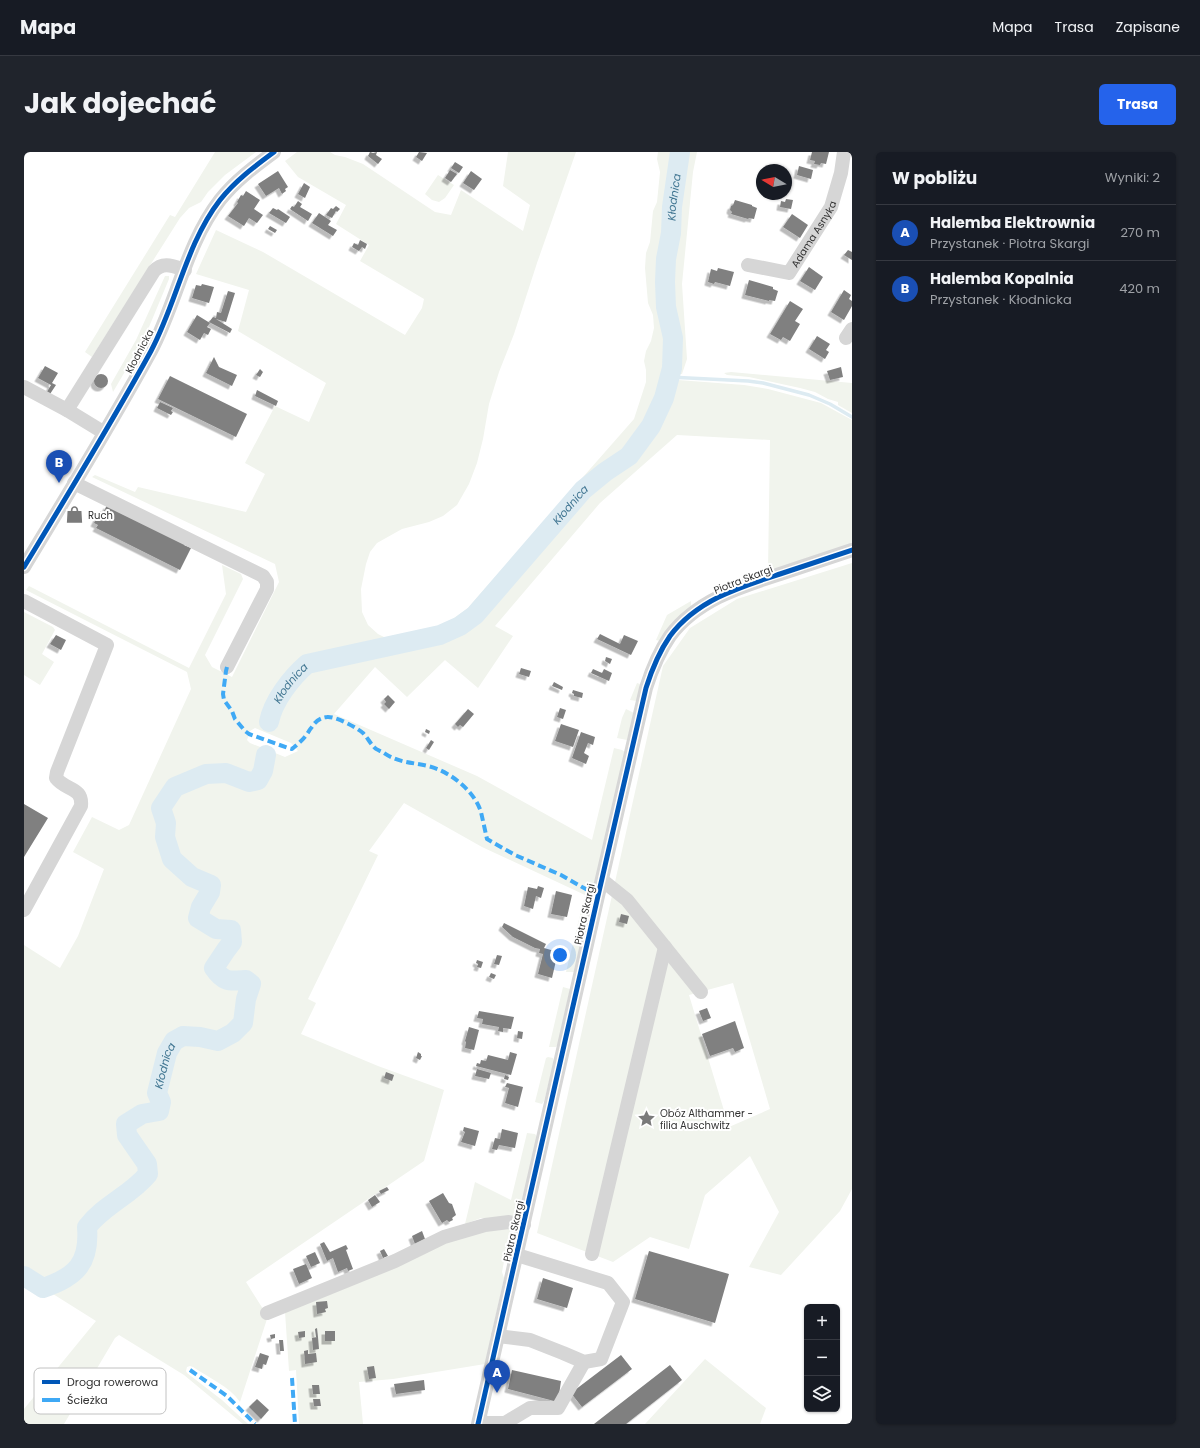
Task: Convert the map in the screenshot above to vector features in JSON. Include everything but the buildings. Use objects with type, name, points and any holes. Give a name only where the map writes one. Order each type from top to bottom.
[{"type":"street","name":"Kłodnicka","points":[[24,567],[74,484],[151,349],[170,308],[203,226],[220,200],[240,178],[274,152]]},
{"type":"street","name":"Adama Asnyka","points":[[748,265],[789,273],[832,207],[841,173],[844,152]]},
{"type":"street","points":[[67,410],[154,271],[161,266],[168,265],[185,270]]},
{"type":"street","points":[[24,387],[67,410],[103,432]]},
{"type":"street","points":[[74,484],[263,576],[267,582],[267,589],[227,667]]},
{"type":"street","name":"Piotra Skargi","points":[[479,1423],[646,688],[654,664],[671,635],[682,622],[696,610],[712,600],[731,591],[852,550]]},
{"type":"street","points":[[24,601],[107,645],[57,772],[56,778],[60,784],[78,793],[82,798],[80,806],[24,910]]},
{"type":"street","points":[[602,880],[627,900],[701,992]]},
{"type":"street","points":[[592,1254],[664,947]]},
{"type":"street","points":[[267,1313],[395,1261],[444,1237],[485,1225],[509,1222],[524,1225]]},
{"type":"street","points":[[498,1336],[530,1340],[563,1352],[584,1362],[601,1359],[623,1302],[608,1283],[517,1255]]},
{"type":"street","points":[[479,1423],[505,1423],[530,1408],[558,1408],[584,1362]]},
{"type":"shaded area","points":[[215,152],[256,152],[225,175],[208,192],[201,202],[189,208],[180,218],[92,357],[85,352],[170,215],[175,217]]},
{"type":"shaded area","points":[[297,152],[330,152],[363,164],[435,212],[451,215],[461,190],[523,231],[530,205],[503,186],[508,152],[576,152],[514,334],[499,372],[489,404],[477,463],[469,484],[457,505],[443,516],[429,522],[402,529],[377,543],[370,552],[361,589],[362,612],[368,625],[378,634],[384,637],[398,637],[429,631],[447,623],[467,609],[634,419],[646,382],[644,361],[654,328],[653,315],[648,303],[645,268],[646,253],[650,242],[653,211],[657,202],[660,172],[657,159],[658,152],[697,152],[693,172],[682,284],[687,359],[682,374],[667,375],[665,383],[678,380],[744,385],[768,389],[821,403],[852,420],[852,544],[768,571],[770,440],[677,435],[600,503],[495,626],[513,636],[478,688],[445,660],[407,697],[375,667],[334,714],[477,776],[592,840],[614,748],[625,752],[595,885],[592,887],[587,887],[585,895],[482,847],[404,803],[369,851],[378,855],[308,999],[316,1003],[301,1034],[378,1066],[444,1090],[424,1161],[246,1282],[263,1309],[267,1319],[240,1402],[230,1391],[218,1383],[193,1367],[187,1367],[187,1373],[222,1400],[248,1424],[243,1424],[184,1375],[119,1335],[115,1338],[97,1368],[58,1368],[96,1321],[53,1294],[44,1294],[24,1287],[24,945],[60,968],[78,936],[104,869],[73,852],[92,817],[119,830],[129,825],[191,689],[187,672],[26,590],[29,586],[189,668],[226,594],[222,565],[241,574],[243,579],[205,655],[212,667],[232,677],[279,582],[275,564],[92,477],[95,475],[135,492],[138,487],[246,512],[265,474],[245,463],[275,406],[309,422],[326,383],[238,331],[249,290],[196,274],[216,230],[263,252],[405,335],[422,308],[424,299],[360,261],[369,245],[336,224],[346,205],[298,177],[285,161]],"holes":[[[255,728],[291,743],[298,751],[285,757],[250,743],[247,740],[250,731]]]},
{"type":"shaded area","points":[[438,175],[454,185],[445,198],[439,202],[432,200],[425,194]]},
{"type":"shaded area","points":[[165,276],[169,276],[169,279],[144,339],[113,392],[111,384],[136,340]]},
{"type":"shaded area","points":[[731,372],[852,383],[852,413],[838,405],[838,402],[828,399],[815,392],[749,377],[727,375],[724,373]]},
{"type":"shaded area","points":[[852,563],[852,1189],[840,1211],[781,1275],[749,1267],[779,1212],[750,1156],[705,1195],[689,1249],[650,1237],[613,1262],[537,1233],[663,666],[690,628],[737,599]],"holes":[[[733,983],[770,1109],[729,1127],[689,995]]]},
{"type":"shaded area","points":[[691,601],[691,607],[660,641],[656,640],[667,615]]},
{"type":"shaded area","points":[[24,612],[53,627],[55,630],[42,654],[54,662],[40,685],[24,675]]},
{"type":"shaded area","points":[[637,683],[640,684],[637,701],[630,700]]},
{"type":"shaded area","points":[[626,709],[634,713],[627,740],[617,738]]},
{"type":"shaded area","points":[[585,895],[591,901],[575,972],[566,972]]},
{"type":"shaded area","points":[[563,987],[570,989],[558,1044],[556,1047],[549,1047]]},
{"type":"shaded area","points":[[546,1058],[553,1058],[554,1062],[542,1104],[535,1102]]},
{"type":"shaded area","points":[[527,1133],[535,1134],[537,1137],[520,1213],[517,1218],[481,1218],[465,1224],[475,1182],[511,1200]]},
{"type":"shaded area","points":[[505,1226],[516,1229],[511,1247],[506,1251],[502,1272],[504,1278],[485,1364],[393,1379],[359,1382],[363,1424],[299,1424],[296,1370],[289,1371],[285,1312],[446,1240]]},
{"type":"shaded area","points":[[705,1359],[766,1408],[760,1424],[645,1424]]},
{"type":"shaded area","points":[[34,1397],[34,1414],[70,1414],[64,1424],[24,1424],[24,1409]]},
{"type":"waterway","name":"Kłodnica","points":[[269,722],[274,706],[284,690],[307,664],[440,635],[460,626],[475,615],[583,490],[605,472],[629,456],[651,426],[664,398],[672,368],[673,338],[666,307],[665,282],[666,259],[671,233],[672,207],[680,152]]},
{"type":"waterway","points":[[669,377],[763,383],[809,395],[830,404],[852,417]]},
{"type":"waterway","name":"Kłodnica","points":[[24,1276],[43,1288],[64,1279],[72,1273],[83,1259],[86,1250],[87,1227],[101,1212],[134,1188],[148,1174],[147,1164],[127,1135],[126,1124],[142,1114],[159,1111],[161,1102],[157,1093],[167,1053],[174,1041],[183,1036],[200,1037],[218,1041],[233,1033],[243,1023],[246,999],[251,984],[246,980],[231,981],[224,979],[214,968],[232,942],[231,930],[216,929],[198,918],[201,907],[210,892],[211,885],[192,877],[172,859],[165,837],[166,823],[161,808],[175,787],[206,774],[226,773],[249,782],[258,780],[263,771],[266,755]]},
{"type":"marked path","points":[[227,667],[223,694],[224,700],[232,711],[235,719],[249,734],[292,749],[316,722],[321,719],[331,717],[345,722],[363,733],[376,749],[400,760],[428,766],[444,772],[460,783],[467,789],[478,804],[487,839],[515,855],[561,875],[598,896]]},
{"type":"marked path","points":[[190,1370],[227,1396],[255,1424]]},
{"type":"marked path","points":[[292,1378],[295,1424]]},
{"type":"cycle path","points":[[24,567],[105,433],[151,351],[168,313],[190,254],[208,217],[232,186],[274,152]]},
{"type":"cycle path","points":[[478,1424],[646,688],[656,661],[670,636],[681,624],[693,613],[720,596],[750,584],[852,550]]},
{"type":"place","name":"Halemba Kopalnia","points":[[59,483]]},
{"type":"place","name":"Ruch","points":[[75,515]]},
{"type":"place","name":"Obóz Althammer - filia Auschwitz","points":[[647,1119]]},
{"type":"place","name":"Halemba Elektrownia","points":[[497,1393]]}]
